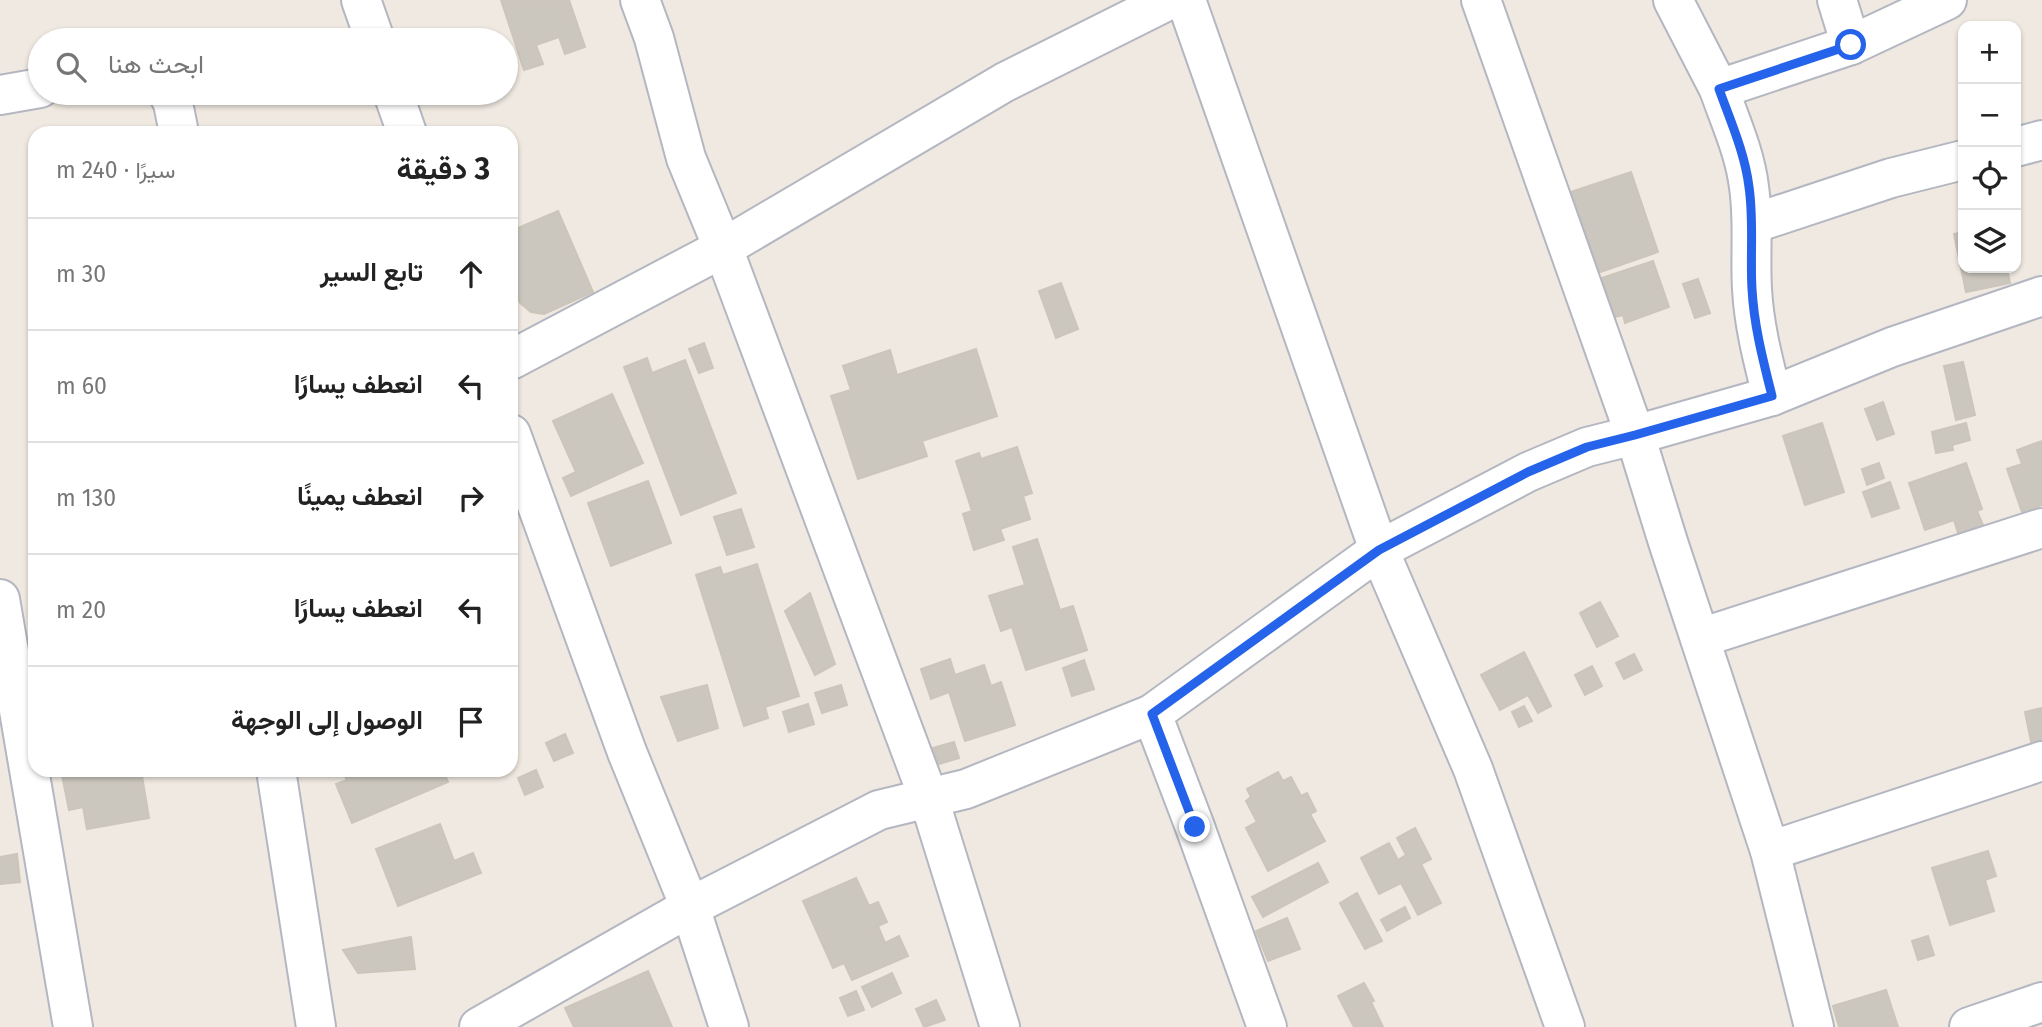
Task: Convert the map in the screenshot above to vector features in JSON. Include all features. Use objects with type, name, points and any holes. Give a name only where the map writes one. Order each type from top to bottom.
[{"type":"street","points":[[361,0],[371,28]]},
{"type":"street","points":[[640,0],[654,38],[686,158],[723,248],[929,799],[1000,1027]]},
{"type":"street","points":[[518,356],[723,248],[1005,82],[1169,0]]},
{"type":"street","points":[[1186,0],[1379,550],[1473,769],[1565,1027]]},
{"type":"street","points":[[1481,0],[1635,435],[1770,851],[1814,1027]]},
{"type":"street","points":[[1673,0],[1719,89],[1745,163],[1752,224],[1755,323],[1772,396]]},
{"type":"street","points":[[1837,0],[1851,45]]},
{"type":"street","points":[[1719,89],[1851,45],[1947,0]]},
{"type":"street","points":[[0,95],[28,90]]},
{"type":"street","points":[[173,105],[178,126]]},
{"type":"street","points":[[397,105],[405,126]]},
{"type":"street","points":[[2021,146],[2042,140]]},
{"type":"street","points":[[1752,224],[1891,178],[1958,161]]},
{"type":"street","points":[[479,1027],[690,907],[879,810],[966,789],[1152,714],[1379,550],[1528,472],[1587,447],[1772,396],[1892,347],[2042,296]]},
{"type":"street","points":[[518,453],[627,752],[690,907],[729,1027]]},
{"type":"street","points":[[1700,638],[2042,528]]},
{"type":"street","points":[[0,599],[14,638],[28,730]]},
{"type":"street","points":[[1152,714],[1267,1027]]},
{"type":"street","points":[[1770,851],[2042,761]]},
{"type":"street","points":[[35,777],[73,1027]]},
{"type":"street","points":[[277,777],[316,1027]]},
{"type":"street","points":[[1988,1024],[2042,1002]]},
{"type":"building","points":[[501,0],[569,0],[585,47],[565,54],[559,37],[536,45],[543,64],[524,70],[518,52],[518,28],[510,28]]},
{"type":"building","points":[[1631,172],[1658,252],[1592,275],[1565,194]]},
{"type":"building","points":[[558,211],[593,292],[544,314],[531,312],[520,303],[518,228]]},
{"type":"building","points":[[1958,233],[1958,253],[1954,234]]},
{"type":"building","points":[[1653,261],[1669,307],[1625,323],[1623,315],[1615,317],[1602,278]]},
{"type":"building","points":[[1962,273],[2008,273],[2010,283],[1966,292]]},
{"type":"building","points":[[1698,279],[1710,313],[1695,318],[1683,284]]},
{"type":"building","points":[[1061,283],[1078,329],[1056,338],[1039,291]]},
{"type":"building","points":[[704,343],[713,368],[699,373],[689,349]]},
{"type":"building","points":[[976,349],[997,416],[922,441],[927,456],[858,479],[831,396],[851,390],[843,366],[890,350],[897,375]]},
{"type":"building","points":[[647,358],[652,373],[685,360],[736,493],[681,515],[624,367]]},
{"type":"building","points":[[1963,362],[1975,415],[1956,420],[1944,366]]},
{"type":"building","points":[[612,394],[643,463],[571,496],[563,478],[576,472],[553,421]]},
{"type":"building","points":[[1883,402],[1894,434],[1877,440],[1865,409]]},
{"type":"building","points":[[1822,423],[1844,492],[1805,505],[1783,436]]},
{"type":"building","points":[[1966,423],[1970,440],[1952,445],[1953,450],[1936,453],[1932,432]]},
{"type":"building","points":[[2042,441],[2042,505],[2022,512],[2007,469],[2022,464],[2017,450]]},
{"type":"building","points":[[1017,447],[1032,493],[1023,496],[1030,519],[1000,529],[1004,540],[974,550],[963,514],[972,511],[956,461],[979,453],[981,459]]},
{"type":"building","points":[[1879,463],[1884,478],[1867,485],[1862,469]]},
{"type":"building","points":[[1966,463],[1982,509],[1977,511],[1983,525],[1958,533],[1954,520],[1925,530],[1909,483]]},
{"type":"building","points":[[648,481],[671,543],[611,566],[588,503]]},
{"type":"building","points":[[1890,482],[1899,508],[1872,517],[1863,492]]},
{"type":"building","points":[[741,509],[754,547],[727,555],[714,517]]},
{"type":"building","points":[[1037,539],[1060,610],[1073,606],[1087,650],[1026,670],[1012,627],[1001,631],[989,596],[1025,585],[1013,547]]},
{"type":"building","points":[[757,564],[799,696],[765,707],[768,718],[744,726],[696,575],[720,567],[723,575]]},
{"type":"building","points":[[810,593],[835,664],[815,675],[785,611]]},
{"type":"building","points":[[1600,602],[1618,636],[1597,647],[1580,613]]},
{"type":"building","points":[[1524,652],[1551,706],[1538,713],[1528,695],[1500,710],[1481,675]]},
{"type":"building","points":[[1634,654],[1642,670],[1624,679],[1616,663]]},
{"type":"building","points":[[950,659],[955,675],[984,665],[991,686],[1001,682],[1015,725],[965,741],[949,692],[931,699],[921,669]]},
{"type":"building","points":[[1084,660],[1094,689],[1072,696],[1063,668]]},
{"type":"building","points":[[1592,666],[1602,686],[1585,695],[1575,675]]},
{"type":"building","points":[[707,685],[718,728],[678,741],[661,697]]},
{"type":"building","points":[[841,685],[847,705],[822,713],[815,693]]},
{"type":"building","points":[[808,704],[814,724],[789,732],[783,712]]},
{"type":"building","points":[[1524,706],[1532,721],[1519,727],[1512,712]]},
{"type":"building","points":[[2042,708],[2042,749],[2033,751],[2025,712]]},
{"type":"building","points":[[565,734],[573,753],[554,761],[546,743]]},
{"type":"building","points":[[954,742],[959,758],[939,764],[933,748]]},
{"type":"building","points":[[536,770],[543,787],[525,795],[518,778]]},
{"type":"building","points":[[1278,772],[1283,781],[1291,777],[1301,796],[1307,793],[1316,811],[1310,814],[1325,841],[1268,871],[1246,828],[1257,822],[1246,801],[1251,797],[1247,789]]},
{"type":"building","points":[[62,777],[142,777],[149,818],[87,829],[83,807],[69,810]]},
{"type":"building","points":[[346,777],[446,777],[448,782],[352,823],[336,784],[347,780]]},
{"type":"building","points":[[440,824],[454,861],[473,853],[481,873],[398,906],[376,849]]},
{"type":"building","points":[[1415,828],[1431,859],[1421,864],[1441,903],[1418,915],[1401,883],[1379,894],[1361,858],[1389,843],[1398,860],[1406,855],[1397,838]]},
{"type":"building","points":[[1988,851],[1996,876],[1985,880],[1994,911],[1950,925],[1932,868]]},
{"type":"building","points":[[17,854],[20,882],[0,884],[0,857]]},
{"type":"building","points":[[1318,863],[1328,882],[1263,917],[1252,897]]},
{"type":"building","points":[[856,878],[869,906],[878,902],[887,922],[878,926],[885,943],[899,936],[908,956],[852,980],[844,963],[833,968],[803,901]]},
{"type":"building","points":[[1357,893],[1382,941],[1365,949],[1340,903]]},
{"type":"building","points":[[1405,907],[1410,918],[1387,931],[1381,920]]},
{"type":"building","points":[[1287,918],[1300,949],[1268,961],[1256,931]]},
{"type":"building","points":[[1928,936],[1934,955],[1918,960],[1912,941]]},
{"type":"building","points":[[411,937],[415,969],[358,973],[343,950]]},
{"type":"building","points":[[648,971],[672,1027],[574,1027],[565,1008]]},
{"type":"building","points":[[892,973],[901,993],[872,1007],[862,987]]},
{"type":"building","points":[[1364,983],[1383,1027],[1354,1027],[1338,996]]},
{"type":"building","points":[[1886,990],[1898,1027],[1839,1027],[1833,1006]]},
{"type":"building","points":[[856,991],[864,1010],[848,1016],[840,998]]},
{"type":"building","points":[[936,1000],[945,1020],[924,1027],[916,1009]]},
{"type":"route","points":[[1195,827],[1152,714],[1379,550],[1528,472],[1587,447],[1772,396],[1757,335],[1752,288],[1752,224],[1745,163],[1719,89],[1851,45]]}]
